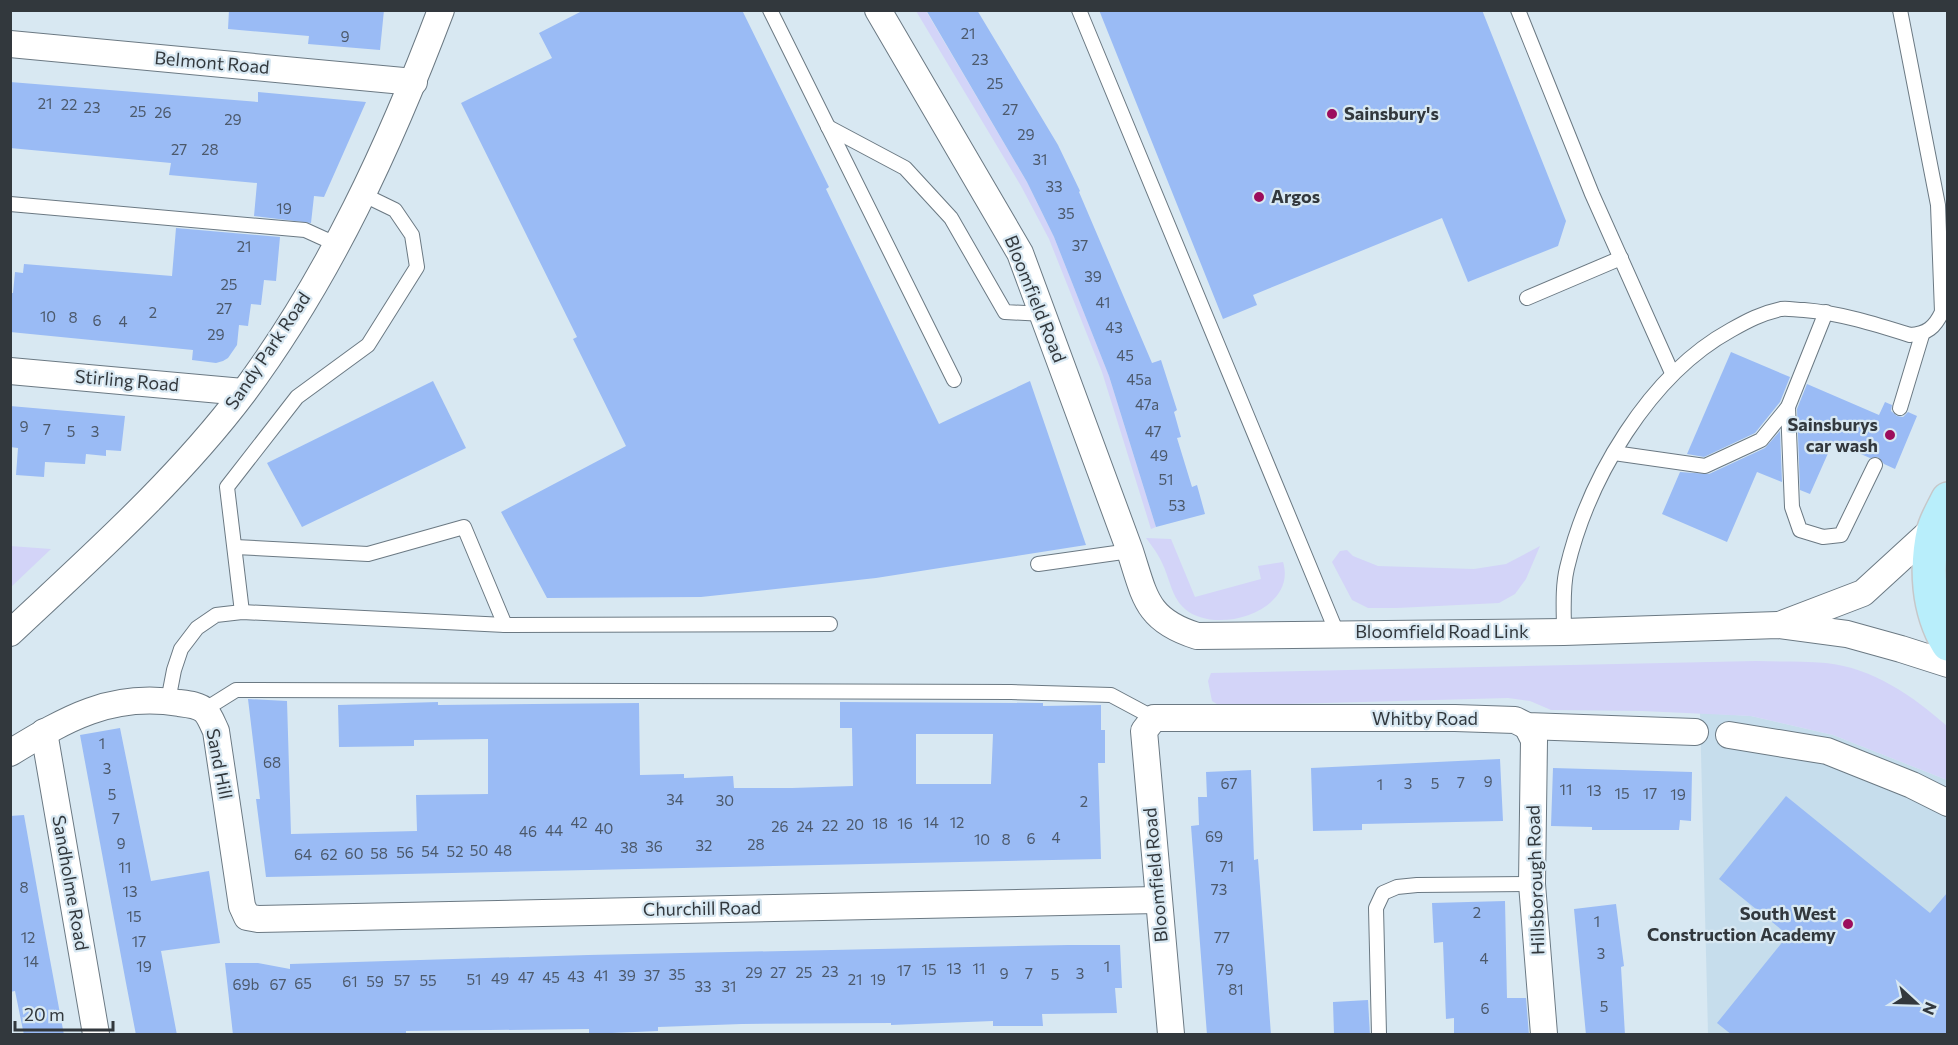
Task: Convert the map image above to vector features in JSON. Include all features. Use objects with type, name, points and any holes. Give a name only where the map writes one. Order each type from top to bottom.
[{"type":"main road","points":[[1947,499],[1934,528],[1928,577],[1937,626],[1947,644]]},
{"type":"street","name":"Sandy Park Road","points":[[10,633],[103,545],[190,457],[243,392],[284,332],[338,245],[364,195],[414,82],[441,10]]},
{"type":"street","name":"Bloomfield Road","points":[[878,10],[1020,253],[1134,562]]},
{"type":"street","name":"Belmont Road","points":[[10,44],[414,82]]},
{"type":"street","name":"Stirling Road","points":[[10,371],[243,392]]},
{"type":"street","name":"Bloomfield Road Link","points":[[1778,625],[1863,593],[1934,528]]},
{"type":"street","name":"Bloomfield Road Link","points":[[1134,562],[1144,597],[1165,622],[1178,630],[1197,636],[1564,632],[1778,625],[1847,634],[1947,664]]},
{"type":"street","name":"Sand Hill","points":[[10,753],[44,732],[94,708],[132,702],[168,701],[190,704],[204,710],[216,731],[242,906],[247,917]]},
{"type":"street","name":"Bloomfield Road","points":[[1154,718],[1144,732],[1171,1035]]},
{"type":"street","name":"Whitby Road","points":[[1154,718],[1455,718],[1515,720],[1527,726],[1695,732]]},
{"type":"street","name":"Hillsborough Road","points":[[1527,726],[1534,740],[1532,884],[1545,1035]]},
{"type":"street","name":"Sandholme Road","points":[[44,732],[96,1035]]},
{"type":"street","points":[[1729,735],[1827,752],[1912,785],[1947,803]]},
{"type":"street","name":"Churchill Road","points":[[247,917],[258,919],[1158,900]]},
{"type":"lane","points":[[770,10],[954,380]]},
{"type":"lane","points":[[1079,10],[1337,633]]},
{"type":"lane","points":[[1518,10],[1592,194],[1672,373]]},
{"type":"lane","points":[[1564,632],[1566,571],[1582,518],[1614,453],[1649,399],[1672,373],[1719,336],[1754,317],[1783,308],[1826,312],[1910,335],[1922,334],[1936,324],[1942,312],[1938,205],[1900,10]]},
{"type":"lane","points":[[828,127],[905,168],[951,218],[1005,312],[1044,314]]},
{"type":"lane","points":[[243,612],[226,487],[297,397],[368,345],[417,267],[412,235],[395,210],[364,195]]},
{"type":"lane","points":[[10,204],[305,230],[338,245]]},
{"type":"lane","points":[[1527,298],[1621,258]]},
{"type":"lane","points":[[1614,453],[1705,466],[1761,440],[1788,406],[1826,312]]},
{"type":"lane","points":[[1900,408],[1922,334]]},
{"type":"lane","points":[[1788,406],[1792,507],[1800,531],[1823,537],[1841,535],[1875,465]]},
{"type":"lane","points":[[235,547],[368,554],[464,527],[505,625]]},
{"type":"lane","points":[[1038,564],[1134,562]]},
{"type":"lane","points":[[168,701],[181,649],[197,628],[216,615],[243,612],[505,625],[830,624]]},
{"type":"lane","points":[[204,710],[236,690],[1035,692],[1111,695],[1154,718]]},
{"type":"lane","points":[[1379,1035],[1376,908],[1383,893],[1397,887],[1417,885],[1532,884]]},
{"type":"shaded area","points":[[916,11],[926,11],[1027,182],[1054,237],[1109,376],[1156,527],[1151,529],[1102,372],[1049,239],[1021,186]]},
{"type":"shaded area","points":[[1146,538],[1171,539],[1195,597],[1261,579],[1258,566],[1283,562],[1284,579],[1278,594],[1267,606],[1251,614],[1234,619],[1216,620],[1199,617],[1185,609],[1177,600],[1161,561]]},
{"type":"shaded area","points":[[10,546],[51,549],[10,587]]},
{"type":"shaded area","points":[[1540,546],[1526,579],[1515,594],[1499,603],[1368,608],[1352,600],[1332,562],[1340,551],[1347,550],[1353,556],[1378,566],[1474,569],[1506,564]]},
{"type":"shaded area","points":[[1756,661],[1817,662],[1843,666],[1876,677],[1906,694],[1947,726],[1947,780],[1833,735],[1751,716],[1551,710],[1530,701],[1508,698],[1220,706],[1212,701],[1208,681],[1211,673]]},
{"type":"shaded area","points":[[1700,713],[1751,716],[1833,735],[1947,780],[1947,1034],[1708,1034]]},
{"type":"building","points":[[229,10],[384,10],[380,50],[308,44],[309,36],[228,29]]},
{"type":"building","points":[[584,10],[742,10],[829,187],[826,189],[939,424],[1030,381],[1086,545],[876,578],[701,597],[547,598],[501,512],[626,446],[573,339],[577,337],[461,103],[552,58],[539,33]]},
{"type":"building","points":[[926,10],[977,10],[1058,145],[1080,191],[1152,363],[1161,360],[1177,410],[1174,412],[1181,437],[1177,438],[1192,487],[1197,485],[1205,514],[1156,527],[1109,376],[1054,237],[1027,182]]},
{"type":"building","name":"Sainsbury's","points":[[1099,10],[1482,10],[1566,221],[1558,246],[1468,282],[1442,218],[1253,295],[1257,305],[1223,319]]},
{"type":"building","points":[[10,82],[258,102],[258,92],[366,102],[324,197],[314,196],[311,223],[254,216],[257,183],[169,175],[171,163],[10,148]]},
{"type":"building","points":[[176,228],[280,237],[276,281],[264,280],[261,305],[251,304],[248,326],[239,325],[237,345],[228,358],[216,363],[192,360],[193,350],[10,332],[10,293],[13,293],[15,272],[23,273],[24,264],[172,276]]},
{"type":"building","points":[[1731,352],[1790,377],[1780,402],[1755,433],[1704,457],[1687,454]]},
{"type":"building","points":[[433,381],[466,448],[302,527],[267,463]]},
{"type":"building","points":[[1807,384],[1879,415],[1885,402],[1892,405],[1891,411],[1897,416],[1903,417],[1908,412],[1917,416],[1895,469],[1884,464],[1878,457],[1870,458],[1833,442],[1810,494],[1800,490],[1797,409]]},
{"type":"building","points":[[10,406],[125,416],[121,451],[106,450],[106,456],[86,454],[85,464],[45,462],[44,477],[16,475],[18,448],[10,447]]},
{"type":"building","points":[[1780,431],[1782,482],[1757,472],[1727,542],[1662,514],[1680,472],[1709,474],[1765,448]]},
{"type":"building","points":[[248,699],[287,701],[291,834],[417,831],[416,795],[488,794],[488,739],[414,740],[414,746],[339,747],[338,705],[438,702],[438,705],[639,703],[640,775],[684,774],[684,778],[733,776],[734,788],[853,786],[852,728],[840,728],[840,702],[1101,705],[1101,730],[1105,730],[1105,763],[1098,763],[1101,859],[266,877],[256,799],[260,799]],"holes":[[[916,734],[993,734],[991,784],[916,784]]]},
{"type":"building","points":[[120,728],[151,881],[209,871],[220,943],[161,951],[177,1035],[136,1035],[126,983],[80,735]]},
{"type":"building","points":[[1500,759],[1503,821],[1362,824],[1362,830],[1313,831],[1311,768]]},
{"type":"building","points":[[1553,768],[1692,772],[1691,821],[1680,820],[1679,830],[1592,830],[1592,827],[1551,826]]},
{"type":"building","points":[[1251,770],[1254,860],[1258,859],[1271,1035],[1207,1035],[1191,826],[1199,825],[1198,797],[1207,797],[1206,772]]},
{"type":"building","name":"South West Construction Academy","points":[[1786,796],[1930,913],[1947,893],[1947,1035],[1732,1035],[1717,1023],[1788,935],[1719,879]]},
{"type":"building","points":[[24,815],[64,1035],[24,1035],[15,991],[10,992],[10,816]]},
{"type":"building","points":[[1505,901],[1507,998],[1526,998],[1529,1035],[1454,1035],[1454,1018],[1446,1019],[1443,942],[1434,943],[1432,903]]},
{"type":"building","points":[[1616,904],[1624,966],[1621,967],[1625,1035],[1586,1035],[1574,909]]},
{"type":"building","points":[[1120,945],[1122,988],[1115,988],[1117,1013],[1042,1014],[1043,1026],[993,1026],[993,1021],[891,1025],[891,1023],[742,1024],[658,1027],[658,1031],[589,1034],[589,1029],[406,1031],[406,1035],[233,1035],[225,963],[258,963],[290,969],[290,964]]},
{"type":"building","points":[[1368,1000],[1370,1035],[1334,1035],[1333,1002]]},
{"type":"place","name":"Sainsbury's","points":[[1332,114]]},
{"type":"place","name":"Argos","points":[[1259,197]]},
{"type":"place","name":"Sainsburys car wash","points":[[1890,435]]},
{"type":"place","name":"South West Construction Academy","points":[[1848,924]]}]
